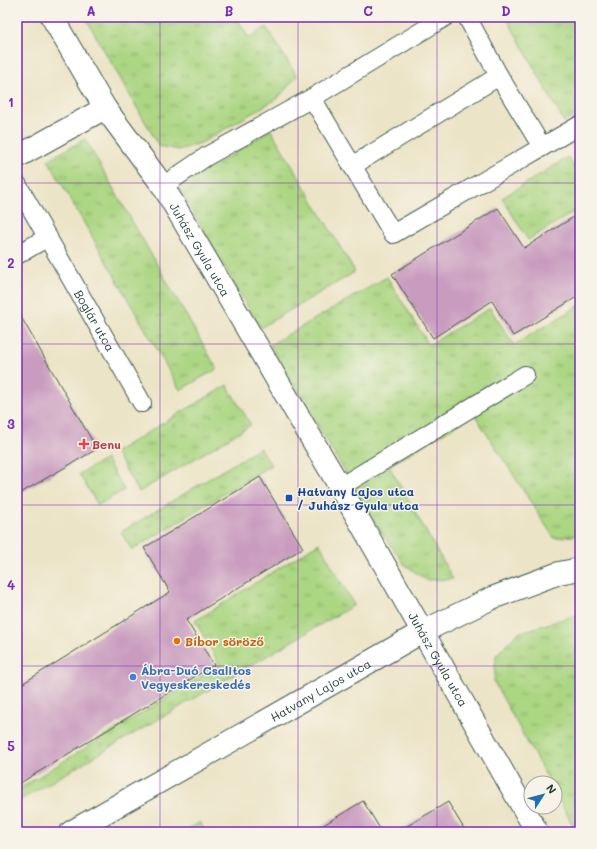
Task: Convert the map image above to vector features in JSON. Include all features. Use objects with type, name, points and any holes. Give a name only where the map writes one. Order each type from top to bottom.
[{"type":"street","name":"Juhász Gyula utca","points":[[52,17],[105,108],[163,186],[340,487],[537,832]]},
{"type":"street","points":[[17,157],[105,108]]},
{"type":"street","name":"Hatvany Lajos utca","points":[[71,832],[422,632],[492,598],[558,573],[580,570]]},
{"type":"lane","points":[[163,186],[207,156],[312,98],[445,17]]},
{"type":"lane","points":[[466,17],[499,76],[542,147]]},
{"type":"lane","points":[[352,166],[499,76]]},
{"type":"lane","points":[[312,98],[393,234],[580,125]]},
{"type":"lane","name":"Boglár utca","points":[[17,184],[142,403]]},
{"type":"lane","points":[[17,255],[48,237]]},
{"type":"lane","points":[[340,487],[526,374]]},
{"type":"green space","points":[[85,17],[236,17],[249,38],[266,27],[297,76],[278,98],[201,143],[178,150],[159,146]]},
{"type":"green space","points":[[506,17],[580,17],[580,113],[564,122]]},
{"type":"green space","points":[[271,130],[355,272],[260,328],[179,188]]},
{"type":"green space","points":[[85,139],[217,369],[180,390],[48,160]]},
{"type":"green space","points":[[568,157],[580,176],[580,208],[528,240],[502,198]]},
{"type":"green space","points":[[387,277],[429,345],[490,308],[514,345],[580,305],[580,535],[554,538],[474,414],[389,466],[453,579],[426,580],[404,564],[376,524],[270,345]]},
{"type":"green space","points":[[227,385],[251,425],[139,492],[115,452]]},
{"type":"green space","points":[[260,448],[271,465],[132,550],[121,532]]},
{"type":"green space","points":[[106,459],[124,490],[98,505],[79,474]]},
{"type":"green space","points":[[319,543],[354,605],[17,802],[17,790],[220,665],[195,621]]},
{"type":"green space","points":[[580,614],[580,832],[577,832],[563,807],[563,775],[546,775],[494,682],[496,655],[518,633]]},
{"type":"green space","points":[[200,822],[206,832],[183,832]]},
{"type":"building","points":[[498,208],[524,248],[580,213],[580,295],[513,336],[492,301],[433,338],[392,274]]},
{"type":"building","points":[[17,310],[97,449],[17,495]]},
{"type":"building","points":[[260,477],[303,548],[186,620],[214,665],[17,785],[17,687],[170,592],[144,548]]},
{"type":"building","points":[[363,801],[382,832],[312,832]]},
{"type":"building","points":[[448,802],[466,832],[397,832]]},
{"type":"place","name":"Benu","points":[[84,444]]},
{"type":"place","name":"Hatvany Lajos utca / Juhász Gyula utca","points":[[289,498]]},
{"type":"place","name":"Bíbor söröző","points":[[177,641]]},
{"type":"place","name":"Ábra-Duó Csalitos Vegyeskereskedés","points":[[133,677]]}]
